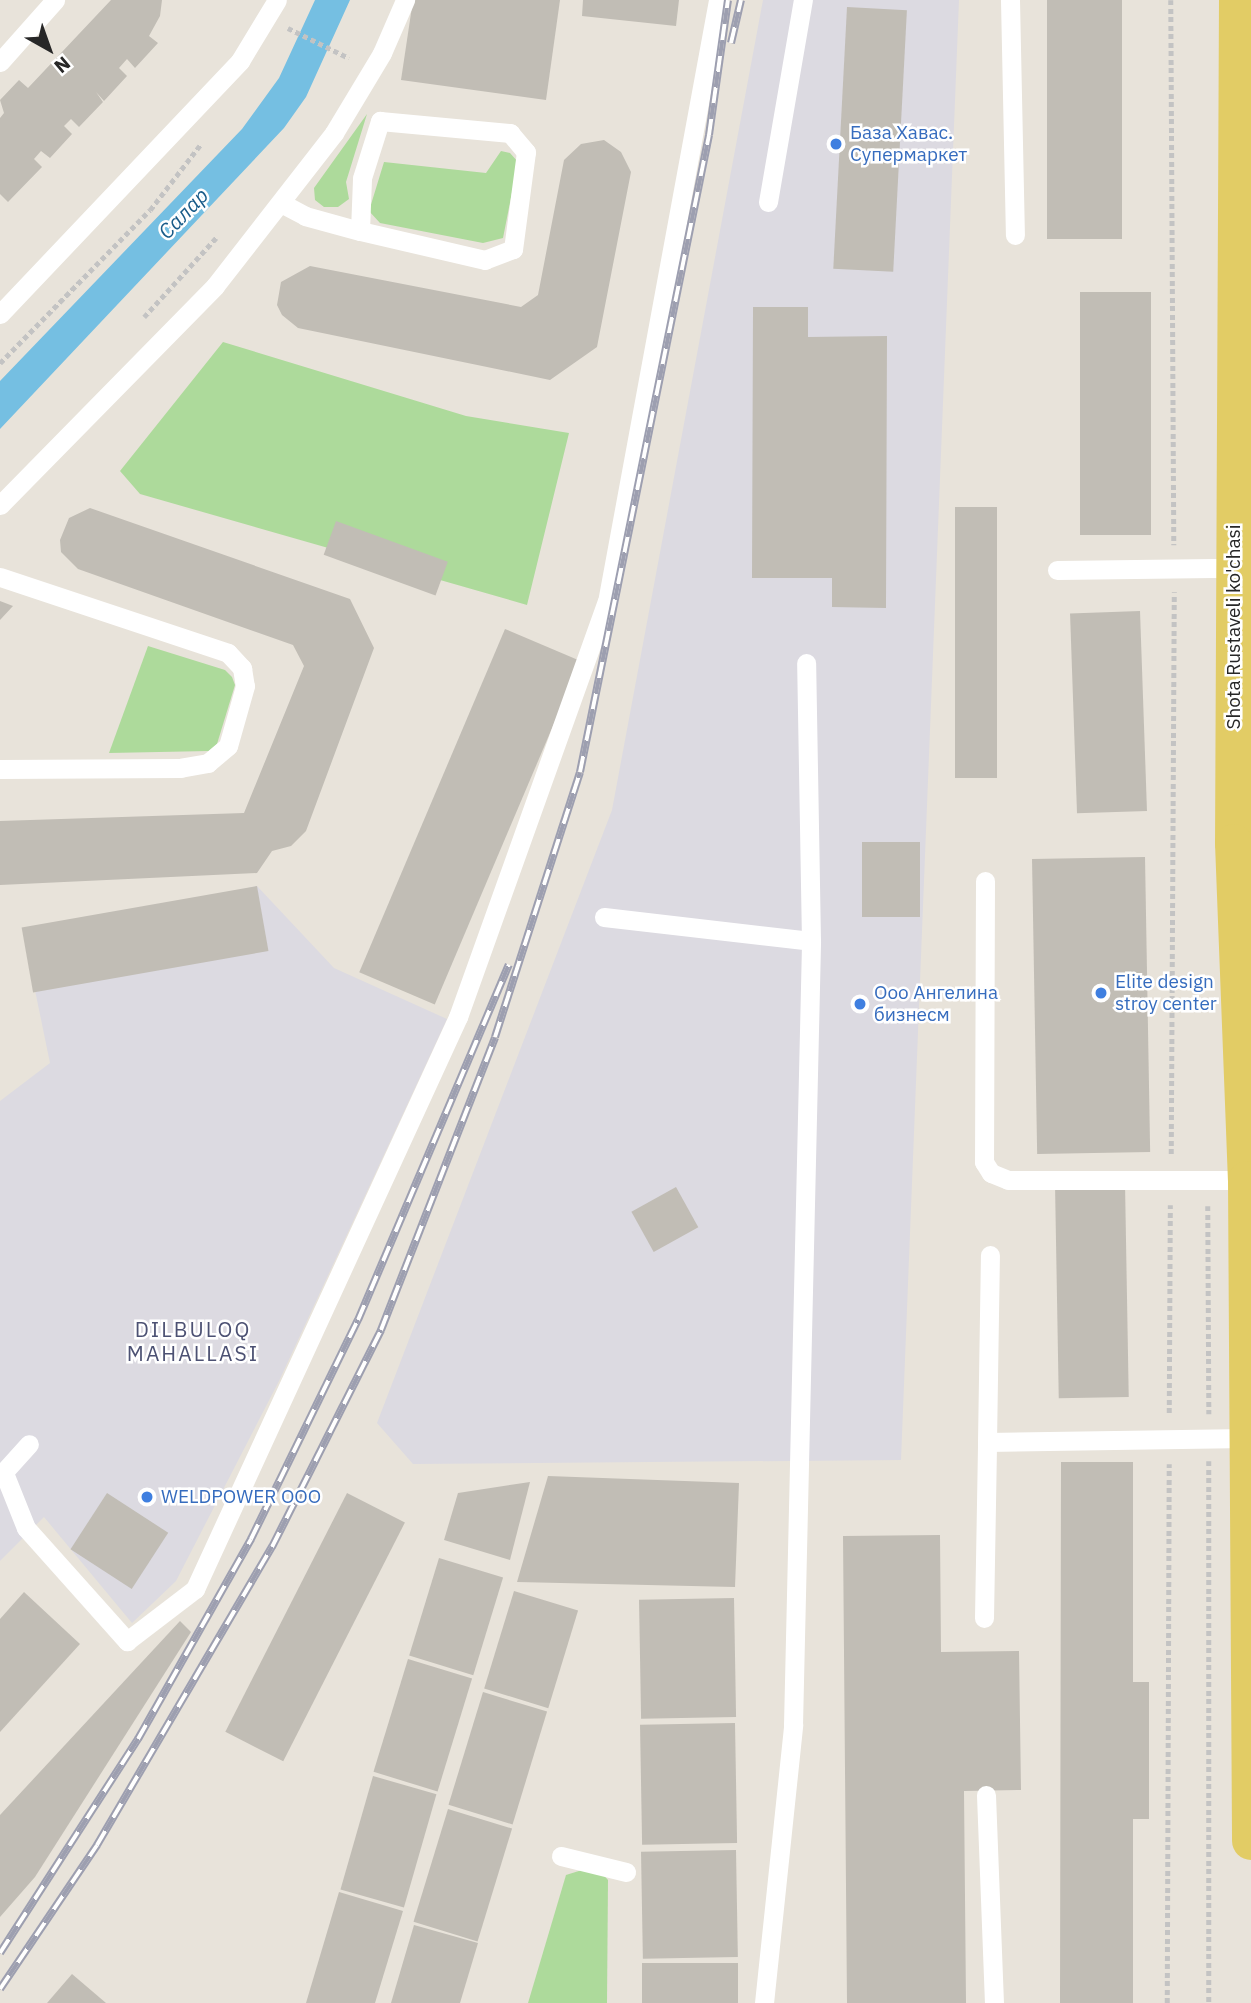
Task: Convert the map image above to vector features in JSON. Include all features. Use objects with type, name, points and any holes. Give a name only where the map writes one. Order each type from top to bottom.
[{"type":"main road","name":"Shota Rustaveli ko'chasi","points":[[1238,0],[1233,568],[1234,843],[1247,1180],[1251,1841]]},
{"type":"lane","points":[[0,62],[55,0]]},
{"type":"lane","points":[[0,314],[240,61],[277,0]]},
{"type":"lane","points":[[0,505],[215,286],[334,133],[382,53],[405,0]]},
{"type":"lane","points":[[29,1444],[2,1474],[26,1528],[127,1640],[195,1589],[458,1017],[607,602],[718,0]]},
{"type":"lane","points":[[768,202],[803,0]]},
{"type":"lane","points":[[1010,0],[1015,235]]},
{"type":"lane","points":[[281,203],[304,216],[360,231],[485,260],[513,249],[526,152],[510,133],[380,121],[362,178],[360,231]]},
{"type":"lane","points":[[1057,570],[1233,568]]},
{"type":"lane","points":[[0,577],[228,653],[242,668],[245,686],[228,746],[208,763],[181,768],[0,769]]},
{"type":"lane","points":[[764,2003],[764,1970],[793,1725],[811,941],[806,663]]},
{"type":"lane","points":[[985,881],[984,1162],[991,1173],[1008,1180],[1247,1180]]},
{"type":"lane","points":[[604,917],[811,941]]},
{"type":"lane","points":[[984,1618],[990,1255]]},
{"type":"lane","points":[[987,1442],[1247,1438]]},
{"type":"lane","points":[[986,1795],[994,2003]]},
{"type":"lane","points":[[561,1856],[626,1872]]},
{"type":"path","points":[[1167,2003],[1174,569],[1171,0]]},
{"type":"path","points":[[310,39],[347,57]]},
{"type":"path","points":[[355,61],[359,51]]},
{"type":"path","points":[[141,321],[221,232]]},
{"type":"shaded area","points":[[763,0],[959,0],[901,1460],[413,1464],[377,1423],[612,810]]},
{"type":"shaded area","points":[[257,886],[334,968],[447,1019],[279,1381],[176,1581],[132,1623],[44,1517],[0,1561],[0,1101],[50,1063],[24,937]]},
{"type":"green space","points":[[367,114],[346,182],[349,199],[338,207],[324,207],[315,200],[314,188]]},
{"type":"green space","points":[[501,151],[510,153],[518,162],[503,238],[483,243],[380,223],[369,211],[384,162],[486,173]]},
{"type":"green space","points":[[223,342],[466,416],[569,433],[527,605],[140,494],[120,471]]},
{"type":"green space","points":[[148,646],[225,670],[232,677],[235,685],[217,744],[209,751],[109,753]]},
{"type":"green space","points":[[582,1870],[601,1872],[608,1880],[607,2003],[528,2003],[566,1875]]},
{"type":"water","name":"Салар","points":[[315,0],[350,0],[306,97],[284,128],[0,429],[0,381],[242,129],[279,78]]},
{"type":"building","points":[[111,0],[162,0],[160,16],[149,36],[158,43],[135,68],[127,59],[119,68],[127,76],[104,101],[96,92],[103,102],[79,127],[71,119],[64,126],[72,134],[50,158],[41,151],[34,159],[42,167],[8,202],[0,194],[0,118],[4,113],[0,100],[19,80],[28,88]]},
{"type":"building","points":[[413,0],[560,0],[546,100],[401,80]]},
{"type":"building","points":[[583,0],[679,0],[676,26],[582,16]]},
{"type":"building","points":[[1047,0],[1122,0],[1122,239],[1047,239]]},
{"type":"building","points":[[847,7],[907,10],[893,272],[833,269]]},
{"type":"building","points":[[604,140],[621,152],[631,172],[597,347],[550,380],[298,328],[282,315],[277,305],[281,282],[310,266],[521,307],[538,295],[564,160],[581,144]]},
{"type":"building","points":[[1080,292],[1151,292],[1151,535],[1080,535]]},
{"type":"building","points":[[753,307],[808,307],[808,337],[887,336],[886,608],[832,607],[832,578],[752,578]]},
{"type":"building","points":[[955,507],[997,507],[997,778],[955,778]]},
{"type":"building","points":[[90,508],[350,599],[374,648],[306,831],[291,846],[272,851],[257,873],[0,885],[0,821],[244,813],[304,666],[293,645],[78,569],[61,552],[60,540],[69,518]]},
{"type":"building","points":[[336,521],[448,562],[436,596],[324,555]]},
{"type":"building","points":[[0,601],[13,606],[0,620]]},
{"type":"building","points":[[1140,611],[1147,811],[1077,813],[1070,613]]},
{"type":"building","points":[[505,629],[580,661],[435,1004],[359,972]]},
{"type":"building","points":[[862,842],[920,842],[920,917],[862,917]]},
{"type":"building","points":[[1145,857],[1150,1152],[1037,1154],[1032,859]]},
{"type":"building","points":[[257,886],[268,951],[33,992],[22,928]]},
{"type":"building","points":[[1125,1183],[1129,1397],[1059,1398],[1055,1184]]},
{"type":"building","points":[[676,1187],[698,1227],[654,1252],[631,1212]]},
{"type":"building","points":[[1061,1462],[1133,1462],[1133,1682],[1149,1682],[1149,1819],[1133,1819],[1133,2003],[1060,2003]]},
{"type":"building","points":[[548,1476],[739,1483],[735,1587],[517,1582]]},
{"type":"building","points":[[530,1482],[510,1560],[444,1540],[458,1493]]},
{"type":"building","points":[[107,1493],[168,1533],[132,1589],[71,1549]]},
{"type":"building","points":[[347,1493],[405,1523],[283,1761],[225,1732]]},
{"type":"building","points":[[940,1535],[941,1652],[1019,1651],[1021,1790],[964,1791],[966,2003],[847,2003],[843,1536]]},
{"type":"building","points":[[439,1558],[503,1578],[473,1675],[409,1656]]},
{"type":"building","points":[[514,1591],[578,1611],[548,1708],[484,1689]]},
{"type":"building","points":[[24,1592],[80,1644],[0,1732],[0,1619]]},
{"type":"building","points":[[734,1598],[736,1717],[641,1719],[639,1600]]},
{"type":"building","points":[[180,1621],[191,1632],[35,1877],[0,1917],[0,1815]]},
{"type":"building","points":[[408,1659],[472,1679],[438,1791],[374,1772]]},
{"type":"building","points":[[483,1692],[547,1712],[513,1824],[449,1805]]},
{"type":"building","points":[[735,1723],[737,1843],[642,1845],[640,1725]]},
{"type":"building","points":[[373,1776],[436,1794],[404,1908],[340,1889]]},
{"type":"building","points":[[448,1809],[512,1829],[478,1941],[414,1922]]},
{"type":"building","points":[[736,1850],[738,1957],[643,1959],[641,1852]]},
{"type":"building","points":[[339,1892],[403,1911],[375,2003],[306,2003]]},
{"type":"building","points":[[414,1925],[478,1943],[460,2003],[391,2003]]},
{"type":"building","points":[[642,1963],[738,1963],[738,2003],[642,2003]]},
{"type":"building","points":[[72,1974],[106,2003],[47,2003]]},
{"type":"railway","points":[[0,1989],[97,1845],[272,1547],[381,1330],[495,1037],[580,772],[709,135],[728,0]]},
{"type":"railway","points":[[731,43],[741,0]]},
{"type":"railway","points":[[0,1953],[138,1739],[251,1539],[358,1320],[509,965]]},
{"type":"place","name":"База Хавас. Супермаркет","points":[[836,144]]},
{"type":"place","name":"Elite design stroy center","points":[[1101,993]]},
{"type":"place","name":"Ооо Ангелина бизнесм","points":[[860,1004]]},
{"type":"place","name":"WELDPOWER ООО","points":[[147,1497]]},
{"type":"district","name":"DILBULOQ MAHALLASI","points":[[193,1341]]}]
